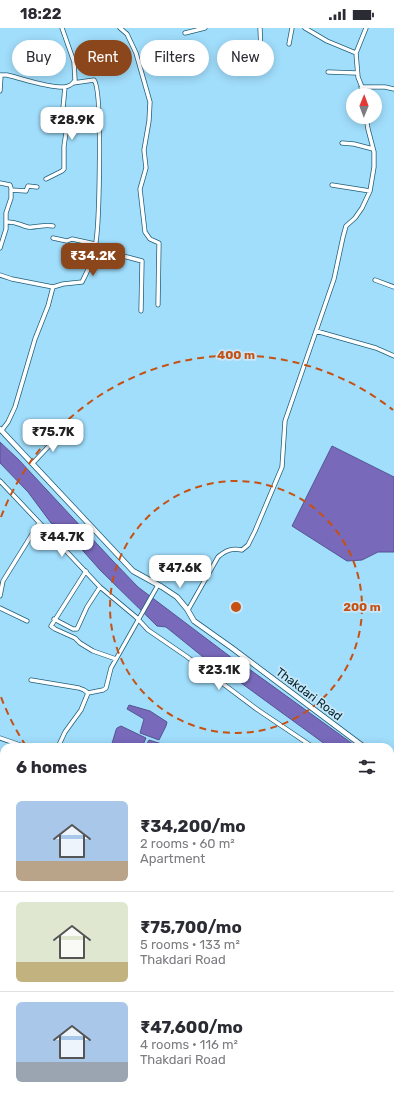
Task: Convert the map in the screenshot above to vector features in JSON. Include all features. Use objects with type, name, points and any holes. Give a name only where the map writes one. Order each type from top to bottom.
[{"type":"street","points":[[62,28],[74,62],[75,80],[73,83]]},
{"type":"street","points":[[120,28],[127,34],[136,52],[150,102],[149,121],[144,150],[146,168],[140,189],[145,232],[150,239],[159,243],[158,305]]},
{"type":"street","points":[[186,33],[206,28]]},
{"type":"street","points":[[260,28],[260,40]]},
{"type":"street","points":[[289,44],[292,28]]},
{"type":"street","points":[[305,28],[327,41],[356,53]]},
{"type":"street","points":[[366,28],[356,53],[357,73],[362,87],[385,87],[394,89]]},
{"type":"street","points":[[328,72],[357,73]]},
{"type":"street","points":[[0,91],[1,75],[7,75],[52,86],[65,87],[73,83],[94,80],[98,92],[100,125],[96,244],[82,282],[63,284],[53,287],[12,279],[0,275]]},
{"type":"street","points":[[46,179],[62,171],[64,168],[64,146],[67,126],[63,108],[65,87]]},
{"type":"street","points":[[188,610],[218,557],[231,549],[242,550],[248,545],[282,467],[285,421],[334,279],[346,226],[355,218],[362,208],[370,191],[374,167],[373,149],[367,124]]},
{"type":"street","points":[[342,143],[354,144],[373,149]]},
{"type":"street","points":[[0,183],[10,185],[11,190],[4,234],[0,248]]},
{"type":"street","points":[[332,185],[370,191]]},
{"type":"street","points":[[11,190],[26,191],[28,186],[37,187]]},
{"type":"street","points":[[6,222],[17,222],[28,227],[46,225],[53,226]]},
{"type":"street","points":[[53,238],[67,240],[72,239],[96,244]]},
{"type":"street","points":[[93,253],[127,257],[142,261],[141,311]]},
{"type":"street","points":[[375,280],[394,287]]},
{"type":"street","points":[[1,430],[8,422],[15,407],[35,339],[48,306],[53,287]]},
{"type":"street","points":[[316,331],[376,348],[394,356]]},
{"type":"street","name":"Thakdari Road","points":[[1,430],[133,571],[177,597],[188,610],[194,621],[359,743]]},
{"type":"street","points":[[33,463],[49,446],[57,432]]},
{"type":"street","points":[[0,481],[100,586],[148,630],[186,656],[258,710],[307,743]]},
{"type":"street","points":[[0,596],[3,581],[39,523]]},
{"type":"street","points":[[86,571],[54,619],[51,626],[75,638],[93,651],[116,659]]},
{"type":"street","points":[[32,680],[82,689],[88,693],[106,688],[110,668],[158,585]]},
{"type":"street","points":[[54,619],[73,629],[77,629],[87,607],[100,586]]},
{"type":"street","points":[[0,608],[27,621]]},
{"type":"street","points":[[60,743],[65,732],[81,710],[88,693]]},
{"type":"street","points":[[0,738],[14,743]]},
{"type":"shaded area","points":[[0,442],[19,460],[138,587],[236,661],[248,666],[249,669],[351,743],[324,743],[237,680],[234,682],[166,627],[157,626],[100,570],[61,526],[51,523],[28,492],[0,463]]},
{"type":"shaded area","points":[[332,446],[394,477],[394,552],[378,552],[362,560],[347,561],[292,526]]},
{"type":"shaded area","points":[[129,705],[150,711],[167,722],[159,740],[140,733],[144,719],[127,709]]},
{"type":"shaded area","points":[[121,726],[146,738],[144,743],[112,743],[117,728]]},
{"type":"shaded area","points":[[149,740],[159,743],[147,743]]}]
